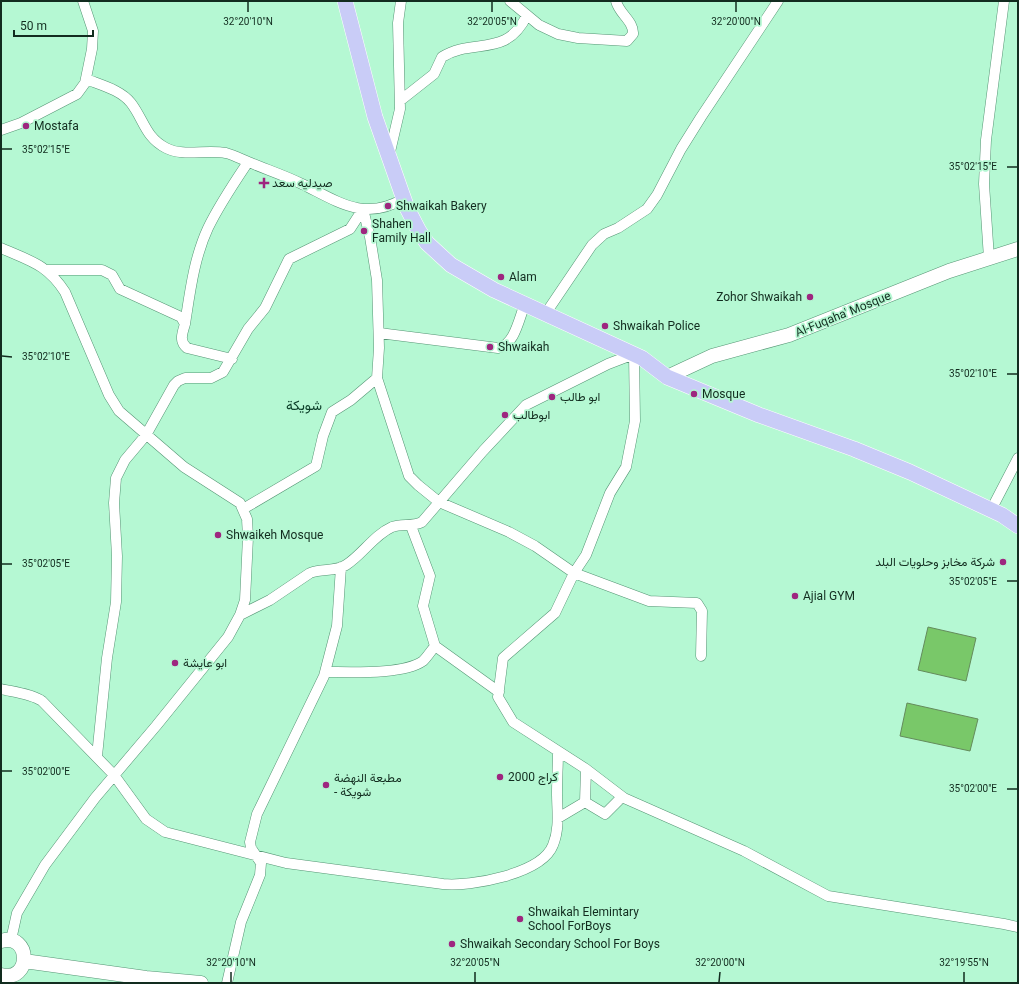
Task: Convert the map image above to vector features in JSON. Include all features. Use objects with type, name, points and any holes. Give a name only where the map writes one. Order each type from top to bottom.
[{"type":"main road","points":[[345,1],[375,117],[403,199],[418,231],[441,257],[456,269],[487,286],[634,354],[667,376],[759,414],[854,449],[910,472],[991,510],[1018,526]]},
{"type":"street","points":[[1,130],[21,123],[77,94],[86,79],[92,50],[93,31],[83,1]]},
{"type":"street","points":[[388,158],[398,123],[401,100],[398,23],[401,1]]},
{"type":"street","points":[[510,1],[544,28],[563,36],[627,41],[633,35],[633,27],[621,13],[616,1]]},
{"type":"street","points":[[546,314],[592,245],[604,234],[618,228],[647,209],[657,195],[681,149],[701,117],[778,1]]},
{"type":"street","points":[[989,258],[984,162],[988,118],[1004,1]]},
{"type":"street","points":[[401,100],[434,74],[442,57],[467,48],[500,43],[516,32],[527,15]]},
{"type":"street","points":[[86,79],[115,91],[126,98],[148,133],[166,148],[179,151],[226,153],[301,183],[345,205],[363,209],[380,208],[403,199]]},
{"type":"street","points":[[232,359],[187,348],[183,345],[181,338],[185,324],[193,276],[202,242],[215,214],[248,162]]},
{"type":"street","points":[[363,209],[375,266],[379,333],[377,378],[409,476],[439,502],[509,532],[535,546],[574,572],[648,601],[697,603],[702,611],[701,656]]},
{"type":"street","points":[[97,756],[107,658],[116,602],[117,556],[114,503],[116,478],[125,460],[146,435],[174,385],[178,381],[186,378],[212,378],[223,372],[232,359],[248,329],[265,308],[289,259],[350,230],[363,209]]},
{"type":"street","points":[[1,248],[32,261],[47,270],[57,280],[65,292],[108,395],[119,411],[184,467],[240,503],[247,519],[248,537],[245,600],[240,615],[224,642],[95,798],[45,865],[17,913],[6,940],[17,943],[23,951],[24,961],[17,973],[4,978]]},
{"type":"street","name":"Al-Fuqaha' Mosque","points":[[667,376],[712,356],[789,335],[949,271],[1018,249]]},
{"type":"street","points":[[47,270],[102,270],[109,272],[120,289],[181,317],[185,324]]},
{"type":"street","points":[[379,333],[498,348],[504,347],[510,341],[525,304]]},
{"type":"street","points":[[240,615],[270,600],[310,573],[341,567],[393,527],[411,526],[422,522],[482,451],[526,405],[608,364],[634,354],[635,422],[626,467],[610,493],[586,555],[574,572],[555,613],[503,658],[498,697],[513,722],[586,769],[624,798],[744,851],[828,896],[1018,927]]},
{"type":"street","points":[[243,509],[316,466],[323,436],[332,412],[351,400],[377,378]]},
{"type":"street","points":[[991,510],[1018,458]]},
{"type":"street","points":[[411,526],[430,576],[423,606],[435,646],[499,692]]},
{"type":"street","points":[[227,983],[241,922],[260,875],[261,864],[251,848],[250,842],[258,814],[325,672],[337,626],[341,567]]},
{"type":"street","points":[[325,672],[353,672],[408,668],[423,660],[435,646]]},
{"type":"street","points":[[1,689],[36,697],[97,756],[114,775],[142,815],[158,829],[258,857],[286,863],[443,884],[476,884],[494,880],[524,869],[539,861],[553,846],[558,828],[558,751]]},
{"type":"street","points":[[584,802],[586,769]]},
{"type":"street","points":[[584,802],[605,814],[620,799],[624,798]]},
{"type":"street","points":[[558,818],[584,802]]},
{"type":"street","points":[[24,961],[139,978],[201,983]]},
{"type":"building","points":[[928,627],[976,638],[966,681],[918,670]]},
{"type":"building","points":[[907,703],[978,719],[970,751],[900,736]]},
{"type":"place","name":"Mostafa","points":[[26,126]]},
{"type":"place","name":"صيدليه سعد","points":[[264,183]]},
{"type":"place","name":"Shwaikah Bakery","points":[[388,206]]},
{"type":"place","name":"Shahen Family Hall","points":[[364,231]]},
{"type":"place","name":"Alam","points":[[501,277]]},
{"type":"place","name":"Zohor Shwaikah","points":[[810,297]]},
{"type":"place","name":"Shwaikah Police","points":[[605,326]]},
{"type":"place","name":"Shwaikah","points":[[490,347]]},
{"type":"place","name":"Mosque","points":[[694,394]]},
{"type":"place","name":"ابو طالب","points":[[552,397]]},
{"type":"place","name":"ابوطالب","points":[[505,415]]},
{"type":"place","name":"Shwaikeh Mosque","points":[[218,535]]},
{"type":"place","name":"شركة مخابز وحلويات البلد","points":[[1003,562]]},
{"type":"place","name":"Ajial GYM","points":[[795,596]]},
{"type":"place","name":"ابو عايشة","points":[[175,663]]},
{"type":"place","name":"كراج 2000","points":[[500,777]]},
{"type":"place","name":"مطبعة النهضة - شويكة","points":[[326,785]]},
{"type":"place","name":"Shwaikah Elemintary School ForBoys","points":[[520,919]]},
{"type":"place","name":"Shwaikah Secondary School For Boys","points":[[452,944]]},
{"type":"district","name":"شويكة","points":[[304,405]]}]
